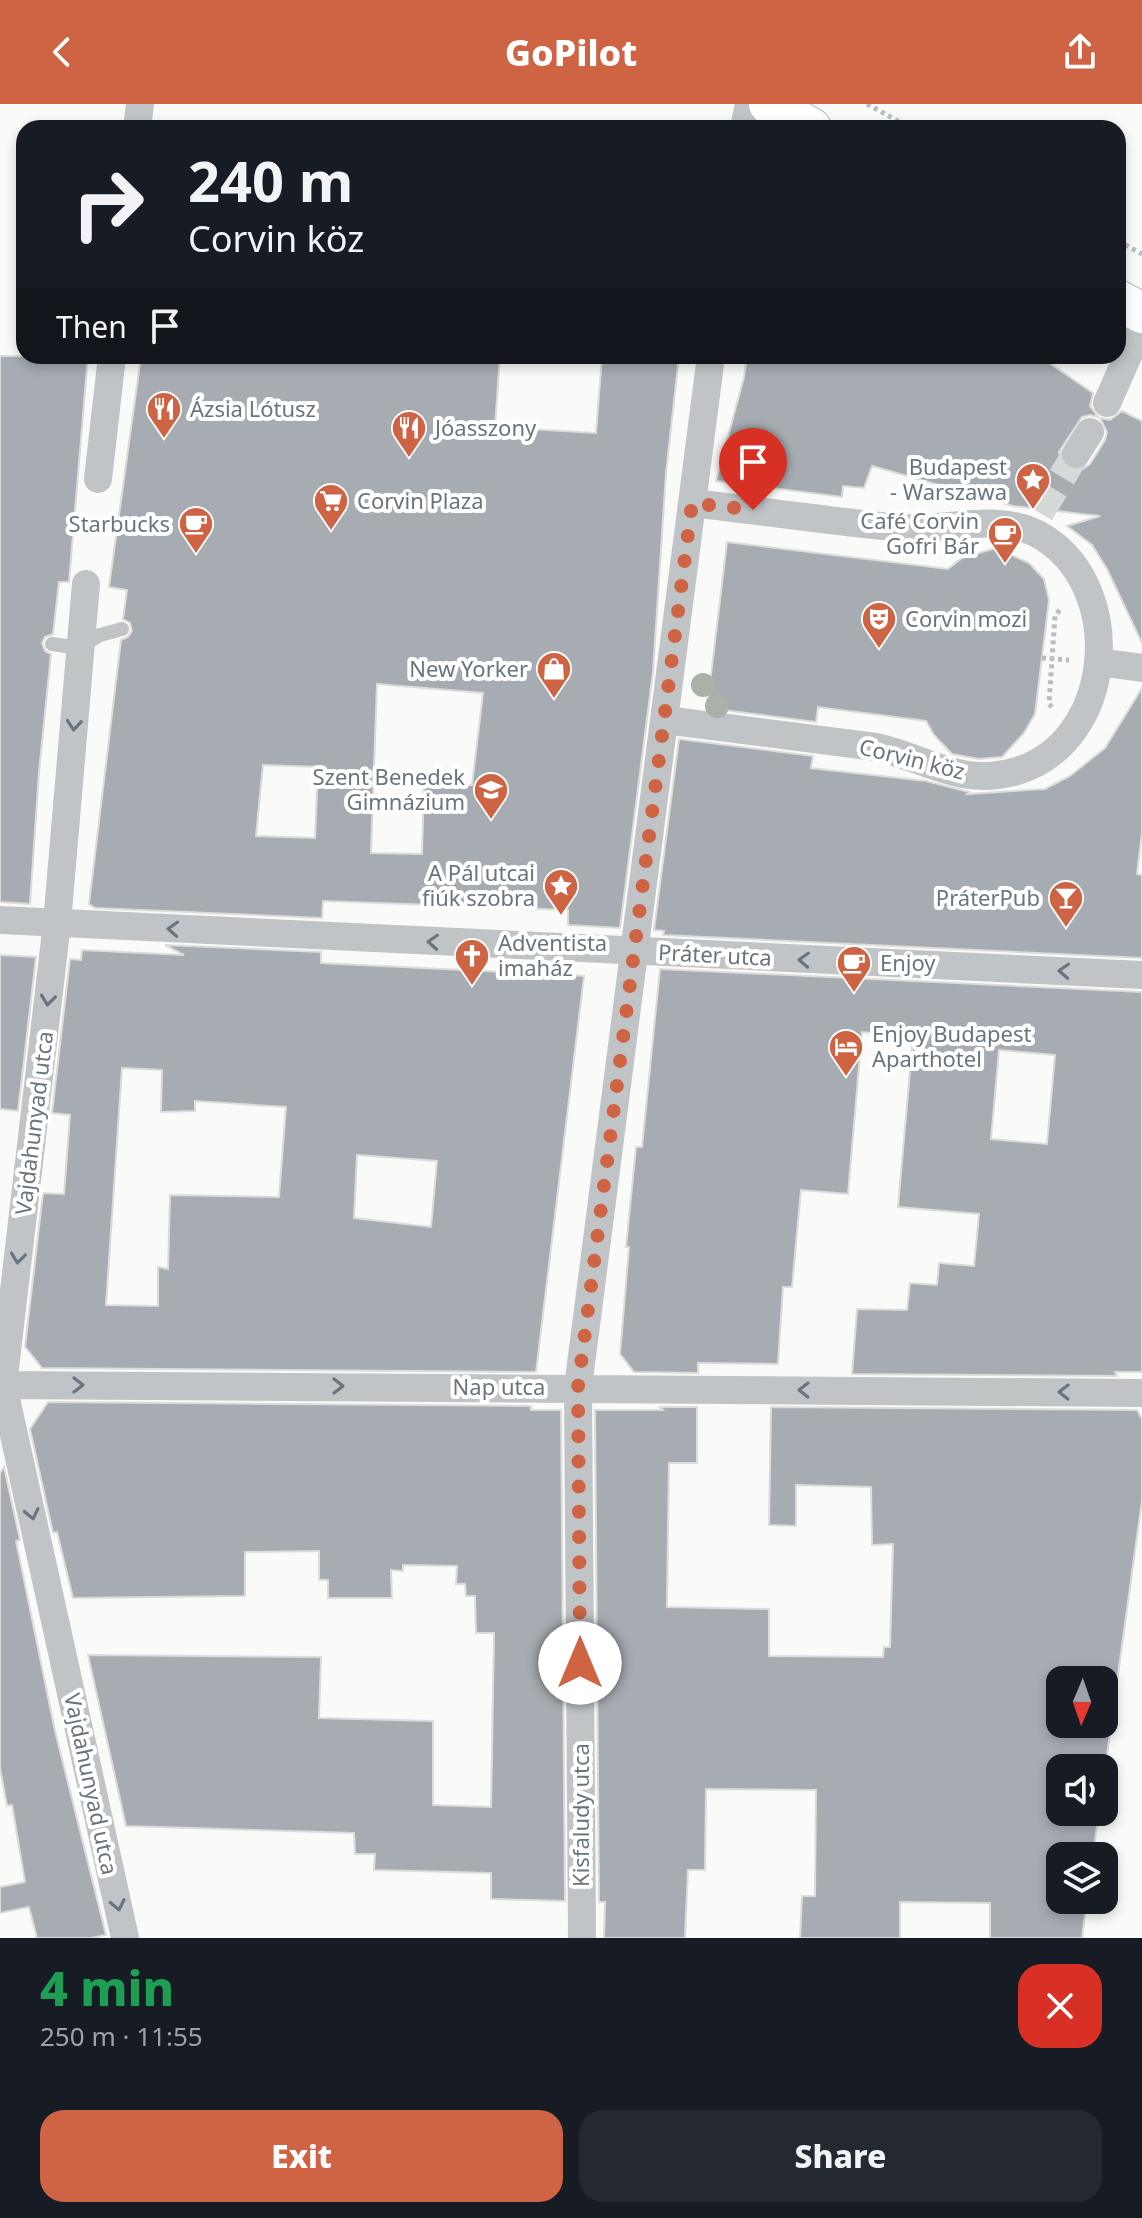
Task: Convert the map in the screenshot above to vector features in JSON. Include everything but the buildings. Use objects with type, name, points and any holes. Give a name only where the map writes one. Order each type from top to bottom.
[{"type":"main road","points":[[769,104],[797,120]]},
{"type":"street","points":[[1126,360],[1142,324]]},
{"type":"street","points":[[98,479],[111,364]]},
{"type":"street","name":"Kisfaludy utca","points":[[582,1938],[578,1387],[710,364]]},
{"type":"street","points":[[1107,403],[1124,364]]},
{"type":"street","name":"Corvin köz","points":[[665,720],[876,747],[896,751],[929,767],[953,773],[990,776],[1017,771],[1047,758],[1072,734],[1088,701],[1098,662],[1099,632],[1094,605],[1068,557],[1044,538],[1034,522],[1017,527],[986,522],[906,528],[692,503]]},
{"type":"street","name":"Vajdahunyad utca","points":[[86,584],[57,923],[2,1385],[125,1938]]},
{"type":"street","points":[[1098,662],[1142,668]]},
{"type":"street","name":"Práter utca","points":[[0,920],[1142,975]]},
{"type":"street","name":"Nap utca","points":[[2,1385],[1142,1393]]},
{"type":"lane","points":[[52,644],[80,648],[100,635],[122,629]]},
{"type":"path","points":[[867,104],[896,120]]},
{"type":"path","points":[[1042,658],[1053,658]]},
{"type":"tunnel","points":[[1040,513],[1076,454]]},
{"type":"place","name":"Ázsia Lótusz","points":[[164,440]]},
{"type":"place","name":"Jóasszony","points":[[409,459]]},
{"type":"place","name":"Budapest - Warszawa","points":[[1033,511]]},
{"type":"place","name":"Corvin Plaza","points":[[331,532]]},
{"type":"place","name":"Starbucks","points":[[196,555]]},
{"type":"place","name":"Café Corvin Gofri Bár","points":[[1005,565]]},
{"type":"place","name":"Corvin mozi","points":[[879,650]]},
{"type":"place","name":"New Yorker","points":[[554,700]]},
{"type":"place","name":"Szent Benedek Gimnázium","points":[[491,821]]},
{"type":"place","name":"A Pál utcai fiúk szobra","points":[[561,917]]},
{"type":"place","name":"PráterPub","points":[[1066,929]]},
{"type":"place","name":"Adventista imaház","points":[[472,987]]},
{"type":"place","name":"Enjoy","points":[[854,994]]},
{"type":"place","name":"Enjoy Budapest Aparthotel","points":[[846,1078]]},
{"type":"route","points":[[580,1663],[578,1387],[692,503],[753,510]]}]
